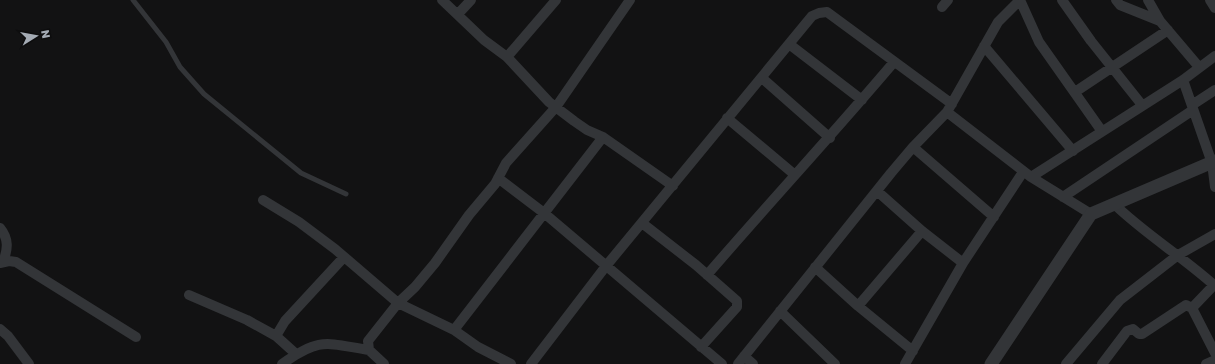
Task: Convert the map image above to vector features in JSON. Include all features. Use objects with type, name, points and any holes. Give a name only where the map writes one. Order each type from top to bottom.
[{"type":"street","points":[[442,0],[484,40],[507,57],[556,107],[587,130],[603,137],[673,186]]},
{"type":"street","points":[[458,14],[470,0]]},
{"type":"street","points":[[507,57],[556,0]]},
{"type":"street","points":[[379,363],[369,350],[368,341],[372,335],[398,303],[415,287],[435,264],[469,215],[498,178],[506,163],[556,107],[630,0]]},
{"type":"street","points":[[738,364],[876,191],[913,147],[950,108],[998,22],[1020,0],[1038,42],[1101,130]]},
{"type":"street","points":[[1062,0],[1142,105]]},
{"type":"street","points":[[1116,0],[1120,5],[1160,21]]},
{"type":"street","points":[[1148,0],[1160,21],[1199,67]]},
{"type":"street","points":[[1210,0],[1215,8]]},
{"type":"street","points":[[531,364],[606,266],[673,186],[727,118],[762,78],[812,16],[819,13],[827,12],[894,62],[950,108],[1027,175],[1091,214]]},
{"type":"street","points":[[1075,92],[1168,30]]},
{"type":"street","points":[[789,44],[862,100]]},
{"type":"street","points":[[984,46],[1073,151]]},
{"type":"street","points":[[905,364],[963,263],[994,217],[1027,175],[1073,151],[1101,130],[1183,80],[1215,56]]},
{"type":"street","points":[[707,275],[795,174],[830,138],[894,62]]},
{"type":"street","points":[[762,78],[830,138]]},
{"type":"street","points":[[1183,80],[1213,162],[1215,187]]},
{"type":"street","points":[[1063,197],[1193,108],[1215,90]]},
{"type":"street","points":[[727,118],[795,174]]},
{"type":"street","points":[[454,330],[603,137]]},
{"type":"street","points":[[913,147],[994,217]]},
{"type":"street","points":[[991,364],[1091,214],[1213,162]]},
{"type":"street","points":[[498,178],[544,213],[722,364]]},
{"type":"street","points":[[876,191],[922,231],[963,263]]},
{"type":"street","points":[[263,200],[299,222],[344,257],[398,303],[454,330],[478,347],[511,364]]},
{"type":"street","points":[[1114,204],[1214,286],[1192,308]]},
{"type":"street","points":[[642,223],[735,298],[738,304],[701,347]]},
{"type":"street","points":[[0,228],[6,235],[7,244],[7,252],[2,262],[16,262],[136,337]]},
{"type":"street","points":[[858,306],[922,231]]},
{"type":"street","points":[[1066,364],[1120,300],[1178,255],[1215,234]]},
{"type":"street","points":[[276,336],[285,321],[344,257]]},
{"type":"street","points":[[815,267],[858,306],[913,351]]},
{"type":"street","points":[[189,295],[246,320],[276,336],[296,354]]},
{"type":"street","points":[[1102,364],[1128,331],[1133,330],[1139,334],[1142,334],[1183,305],[1189,305],[1192,308],[1215,354]]},
{"type":"street","points":[[780,311],[835,364]]},
{"type":"street","points":[[0,329],[8,336],[29,364]]},
{"type":"street","points":[[282,364],[296,354],[314,345],[326,343],[369,350]]},
{"type":"street","points":[[744,356],[753,364]]},
{"type":"street","points":[[1206,364],[1215,360]]},
{"type":"lane","points":[[133,0],[166,42],[180,67],[204,94],[301,173],[346,194]]}]
